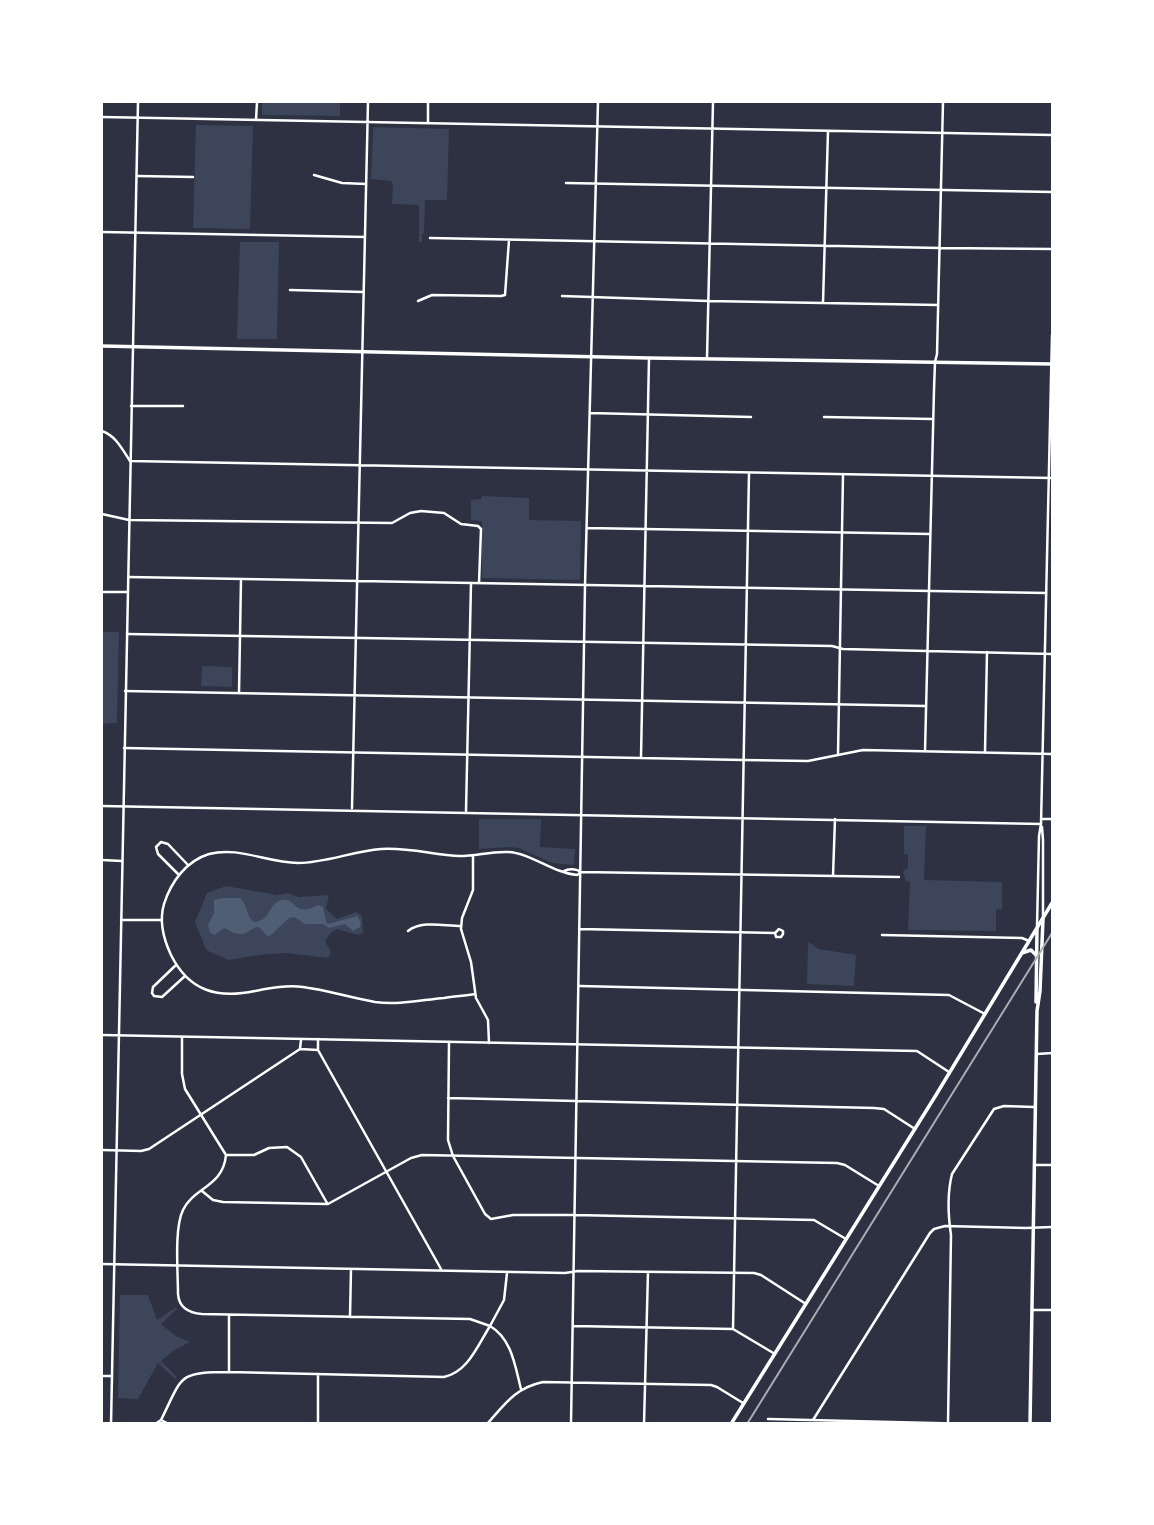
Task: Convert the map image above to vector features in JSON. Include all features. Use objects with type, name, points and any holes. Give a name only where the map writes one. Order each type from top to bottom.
[{"type":"main road","points":[[102,346],[1052,364]]},
{"type":"main road","points":[[731,1423],[915,1129],[1052,903]]},
{"type":"main road","points":[[1037,1011],[1043,919]]},
{"type":"main road","points":[[1030,1423],[1037,929]]},
{"type":"main road","points":[[1021,955],[1031,950],[1037,956]]},
{"type":"street","points":[[111,1423],[138,102]]},
{"type":"street","points":[[256,120],[257,102]]},
{"type":"street","points":[[352,809],[368,102]]},
{"type":"street","points":[[428,102],[428,123]]},
{"type":"street","points":[[571,1423],[574,1159],[598,102]]},
{"type":"street","points":[[707,358],[713,102]]},
{"type":"street","points":[[925,751],[943,102]]},
{"type":"street","points":[[102,117],[1052,135]]},
{"type":"street","points":[[823,303],[828,131]]},
{"type":"street","points":[[314,175],[342,183],[366,184]]},
{"type":"street","points":[[137,176],[193,177]]},
{"type":"street","points":[[566,183],[1052,192]]},
{"type":"street","points":[[102,232],[365,237]]},
{"type":"street","points":[[430,238],[1052,249]]},
{"type":"street","points":[[418,301],[432,295],[505,295],[509,239]]},
{"type":"street","points":[[290,290],[363,292]]},
{"type":"street","points":[[562,296],[938,305]]},
{"type":"street","points":[[1037,929],[1052,335]]},
{"type":"street","points":[[641,758],[649,358]]},
{"type":"street","points":[[131,406],[183,406]]},
{"type":"street","points":[[590,412],[751,417]]},
{"type":"street","points":[[824,417],[933,419]]},
{"type":"street","points":[[102,431],[109,433],[130,461]]},
{"type":"street","points":[[130,461],[1050,478]]},
{"type":"street","points":[[733,1329],[750,473]]},
{"type":"street","points":[[838,755],[843,475]]},
{"type":"street","points":[[102,514],[129,520],[392,523],[410,513],[444,513],[461,524],[478,526],[481,529],[479,583]]},
{"type":"street","points":[[587,528],[930,534]]},
{"type":"street","points":[[1047,536],[1052,536]]},
{"type":"street","points":[[128,577],[1046,593]]},
{"type":"street","points":[[239,693],[241,579]]},
{"type":"street","points":[[466,812],[471,583]]},
{"type":"street","points":[[102,592],[127,592]]},
{"type":"street","points":[[127,634],[832,646],[1052,653]]},
{"type":"street","points":[[985,752],[987,652]]},
{"type":"street","points":[[125,691],[926,706]]},
{"type":"street","points":[[124,748],[808,761],[863,750],[1052,754]]},
{"type":"street","points":[[102,806],[835,820],[1052,819]]},
{"type":"street","points":[[833,876],[835,820]]},
{"type":"street","points":[[1041,821],[1044,840],[1043,919]]},
{"type":"street","points":[[179,875],[158,853],[158,844],[168,844],[188,865]]},
{"type":"street","points":[[475,994],[393,1003],[296,986],[221,993],[203,989],[191,982],[176,965],[166,942],[161,920],[166,898],[188,865],[208,855],[226,852],[295,863],[388,848],[473,856],[513,852],[563,872],[577,869],[581,872],[899,877]]},
{"type":"street","points":[[473,856],[473,890],[461,926],[471,962],[475,994],[488,1020],[489,1043]]},
{"type":"street","points":[[102,860],[122,861]]},
{"type":"street","points":[[121,920],[161,920]]},
{"type":"street","points":[[408,931],[414,926],[422,925],[461,926]]},
{"type":"street","points":[[579,929],[775,933]]},
{"type":"street","points":[[882,935],[1022,938],[1029,941]]},
{"type":"street","points":[[176,965],[153,987],[154,996],[162,997],[185,976]]},
{"type":"street","points":[[579,986],[949,995],[985,1014]]},
{"type":"street","points":[[102,1035],[917,1051],[950,1072]]},
{"type":"street","points":[[182,1037],[182,1074],[185,1089],[224,1150],[226,1160],[217,1179],[186,1204],[180,1217],[178,1298],[181,1304],[198,1314],[470,1320],[490,1326],[503,1336],[510,1349],[521,1389]]},
{"type":"street","points":[[300,1039],[300,1049]]},
{"type":"street","points":[[317,1039],[318,1050],[442,1271]]},
{"type":"street","points":[[449,1042],[448,1140],[453,1156],[485,1214],[491,1219],[508,1216],[574,1215],[814,1220],[846,1239]]},
{"type":"street","points":[[102,1150],[149,1149],[300,1049],[318,1050]]},
{"type":"street","points":[[1037,1054],[1052,1054]]},
{"type":"street","points":[[448,1098],[874,1108],[884,1109],[915,1129]]},
{"type":"street","points":[[948,1423],[951,1235],[948,1217],[952,1174],[991,1112],[1004,1106],[1036,1107]]},
{"type":"street","points":[[226,1155],[254,1155],[269,1148],[287,1147],[301,1157],[328,1204]]},
{"type":"street","points":[[202,1191],[213,1200],[223,1202],[328,1204],[416,1156],[841,1164],[879,1186]]},
{"type":"street","points":[[1035,1165],[1052,1165]]},
{"type":"street","points":[[813,1420],[934,1229],[950,1226],[1052,1227]]},
{"type":"street","points":[[102,1264],[757,1274],[806,1304]]},
{"type":"street","points":[[351,1269],[351,1317]]},
{"type":"street","points":[[155,1423],[160,1420],[183,1379],[195,1373],[437,1377],[452,1375],[469,1360],[504,1300],[507,1272]]},
{"type":"street","points":[[644,1423],[648,1272]]},
{"type":"street","points":[[1032,1310],[1052,1310]]},
{"type":"street","points":[[229,1315],[229,1372]]},
{"type":"street","points":[[573,1326],[733,1329],[775,1354]]},
{"type":"street","points":[[318,1374],[318,1423]]},
{"type":"street","points":[[102,1376],[112,1376]]},
{"type":"street","points":[[489,1423],[521,1389],[542,1382],[714,1386],[744,1404]]},
{"type":"street","points":[[768,1419],[974,1423]]},
{"type":"street","points":[[160,1420],[169,1423]]},
{"type":"shaded area","points":[[262,102],[340,102],[340,116],[262,115]]},
{"type":"shaded area","points":[[196,125],[253,126],[250,229],[193,228]]},
{"type":"shaded area","points":[[373,127],[449,129],[447,200],[425,200],[422,242],[419,242],[419,205],[392,204],[391,181],[371,179]]},
{"type":"shaded area","points":[[240,242],[279,242],[277,339],[237,339]]},
{"type":"shaded area","points":[[482,496],[529,498],[529,520],[581,521],[580,580],[482,578],[482,521],[471,520],[471,500],[481,499]]},
{"type":"shaded area","points":[[102,632],[119,632],[117,723],[102,724]]},
{"type":"shaded area","points":[[202,666],[232,667],[232,687],[201,686]]},
{"type":"shaded area","points":[[479,819],[541,819],[540,847],[575,849],[574,865],[552,863],[519,848],[479,849]]},
{"type":"shaded area","points":[[904,826],[926,826],[924,880],[1002,882],[1002,909],[996,910],[996,931],[908,930],[910,881],[906,882],[903,871],[908,868],[908,854],[904,854]]},
{"type":"shaded area","points":[[226,886],[277,895],[287,893],[299,897],[329,895],[326,909],[337,919],[356,912],[362,916],[363,933],[358,935],[337,929],[332,932],[325,941],[331,952],[328,958],[286,953],[228,960],[208,951],[195,922],[207,893]]},
{"type":"shaded area","points":[[240,898],[254,922],[263,919],[275,903],[284,899],[303,910],[318,905],[323,907],[328,924],[357,916],[361,922],[360,927],[353,931],[345,924],[329,928],[323,924],[305,924],[294,917],[289,918],[270,936],[259,927],[243,934],[224,928],[215,935],[210,933],[208,925],[214,913],[214,900]]},
{"type":"shaded area","points":[[808,942],[819,949],[856,955],[854,986],[807,984]]},
{"type":"shaded area","points":[[120,1295],[148,1295],[157,1320],[176,1307],[161,1324],[176,1336],[190,1342],[161,1361],[177,1377],[175,1379],[158,1363],[138,1399],[118,1398]]},
{"type":"railway","points":[[747,1424],[1052,933]]}]
